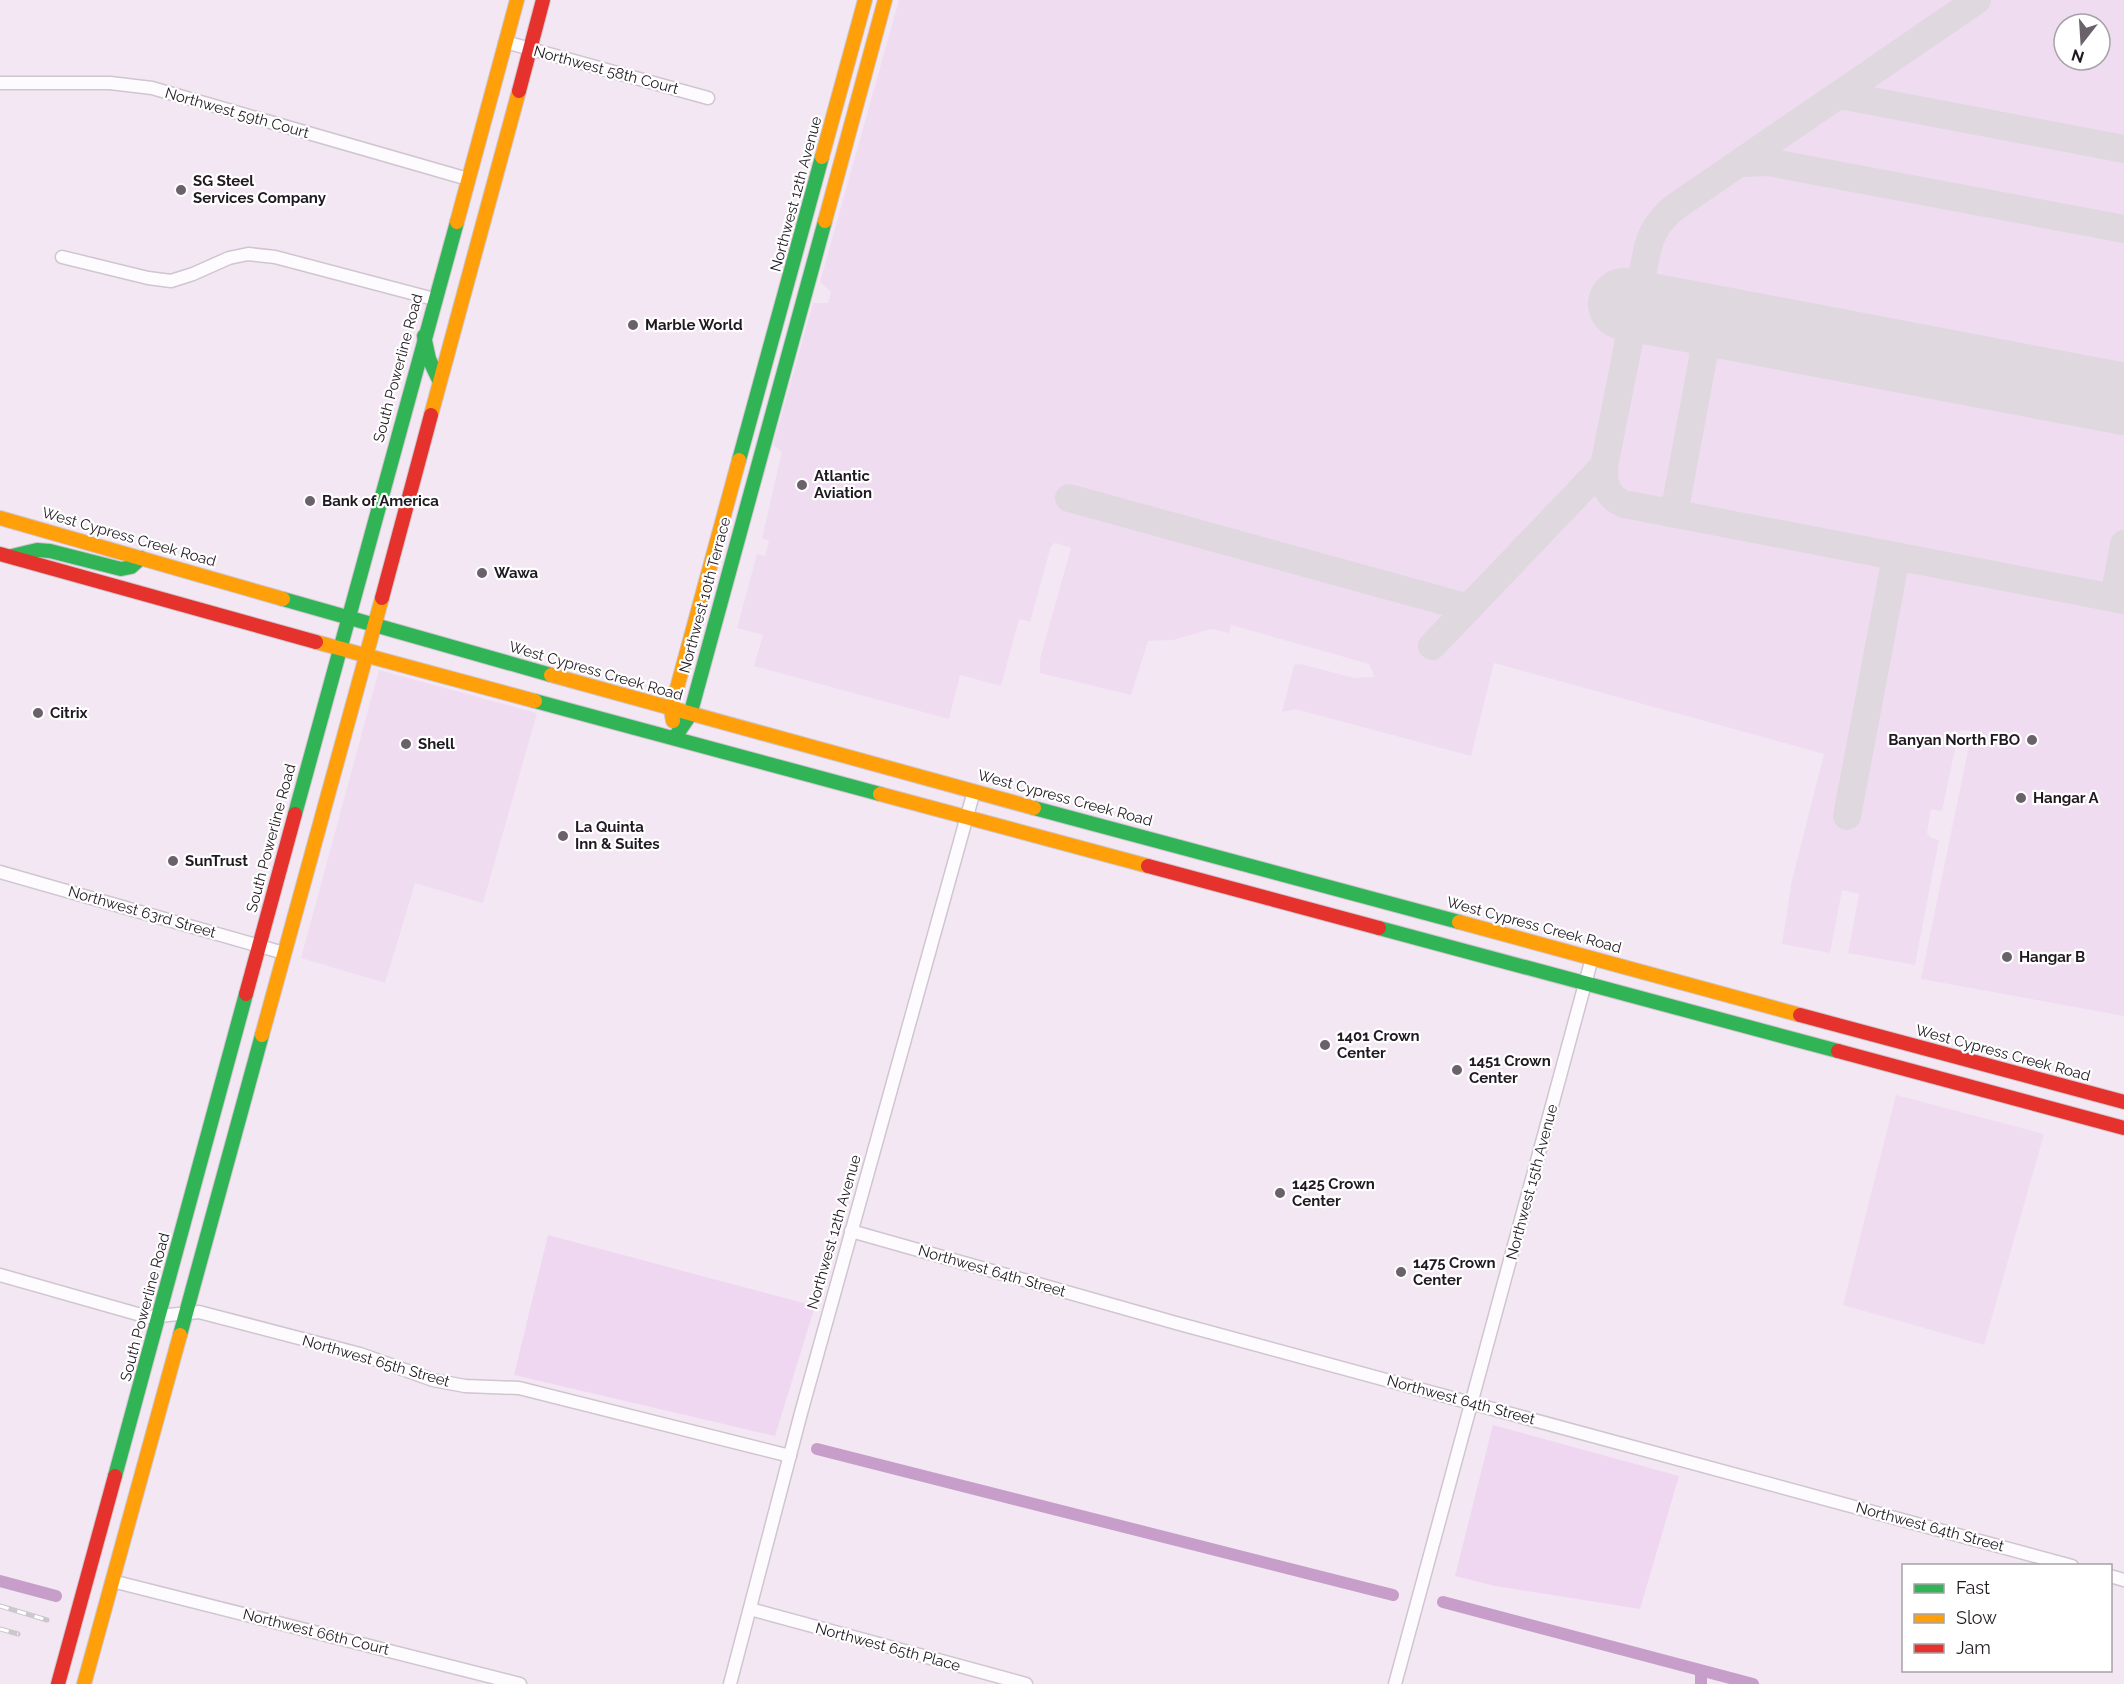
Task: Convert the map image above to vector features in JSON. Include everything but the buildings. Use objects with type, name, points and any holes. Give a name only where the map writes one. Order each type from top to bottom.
[{"type":"main road","name":"South Powerline Road","points":[[58,1684],[260,946],[338,647],[517,0]]},
{"type":"main road","points":[[84,1684],[367,654],[543,0]]},
{"type":"main road","name":"Northwest 12th Avenue","points":[[759,396],[866,0]]},
{"type":"main road","points":[[851,51],[868,56],[885,0]]},
{"type":"main road","name":"Northwest 10th Terrace","points":[[675,737],[690,715],[868,56]]},
{"type":"main road","points":[[485,213],[477,193],[468,180],[480,177],[498,162]]},
{"type":"main road","points":[[423,336],[429,359],[440,380]]},
{"type":"main road","name":"Northwest 10th Terrace","points":[[675,737],[671,710],[759,396]]},
{"type":"main road","points":[[743,453],[760,457]]},
{"type":"main road","name":"West Cypress Creek Road","points":[[0,518],[671,710],[2124,1102]]},
{"type":"main road","points":[[5,556],[43,550],[121,569],[131,567],[141,558]]},
{"type":"main road","points":[[5,556],[2124,1128]]},
{"type":"main road","points":[[1359,921],[1384,919],[1402,907]]},
{"type":"street","name":"Northwest 58th Court","points":[[505,42],[708,98]]},
{"type":"street","name":"Northwest 59th Court","points":[[0,83],[110,82],[152,88],[468,180]]},
{"type":"street","points":[[62,257],[148,278],[171,281],[229,258],[248,254],[266,256],[434,299]]},
{"type":"street","name":"Northwest 12th Avenue","points":[[730,1684],[851,1231],[974,791]]},
{"type":"street","name":"Northwest 63rd Street","points":[[0,872],[284,953]]},
{"type":"street","name":"Northwest 15th Avenue","points":[[1395,1684],[1592,958]]},
{"type":"street","name":"Northwest 64th Street","points":[[851,1231],[2065,1564]]},
{"type":"street","name":"Northwest 65th Street","points":[[0,1275],[148,1317],[199,1312],[360,1354],[433,1380],[465,1386],[519,1388],[790,1456]]},
{"type":"street","name":"Northwest 66th Court","points":[[112,1581],[520,1684]]},
{"type":"street","name":"Northwest 65th Place","points":[[750,1609],[1026,1684]]},
{"type":"shaded area","points":[[899,0],[2124,0],[2124,1016],[1921,979],[1972,731],[1961,730],[1958,735],[1942,811],[1931,809],[1927,833],[1931,838],[1939,840],[1915,965],[1848,953],[1859,894],[1842,890],[1830,953],[1782,944],[1792,880],[1824,754],[1494,663],[1471,756],[1295,709],[1282,712],[1294,665],[1301,664],[1354,678],[1375,677],[1369,664],[1231,625],[1229,633],[1211,629],[1173,640],[1148,641],[1131,695],[1040,673],[1040,659],[1071,548],[1055,543],[1051,546],[1030,622],[1019,619],[1001,686],[960,675],[949,719],[754,666],[763,635],[737,628],[757,554],[765,556],[769,541],[762,538],[782,452],[773,445],[813,303],[828,303],[831,292],[820,282]]},
{"type":"shaded area","points":[[379,670],[537,713],[483,903],[415,883],[385,983],[301,958]]},
{"type":"shaded area","points":[[1896,1095],[2044,1134],[1984,1345],[1843,1305]]},
{"type":"shaded area","points":[[548,1235],[815,1306],[775,1436],[514,1375]]},
{"type":"shaded area","points":[[1493,1425],[1679,1476],[1640,1609],[1495,1586],[1455,1576]]},
{"type":"waterway","points":[[817,1449],[1393,1595]]},
{"type":"waterway","points":[[0,1581],[56,1596]]},
{"type":"waterway","points":[[1443,1602],[1753,1684]]},
{"type":"waterway","points":[[1701,1671],[1701,1684]]},
{"type":"taxiway","points":[[1977,0],[1675,207],[1661,221],[1651,238],[1647,251],[1604,466],[1605,484],[1610,494],[1624,504],[2124,600]]},
{"type":"taxiway","points":[[1840,95],[2124,149]]},
{"type":"taxiway","points":[[1740,163],[1768,162],[2124,229]]},
{"type":"taxiway","points":[[1674,514],[1710,320]]},
{"type":"taxiway","points":[[1432,646],[1604,466]]},
{"type":"taxiway","points":[[1069,498],[1469,608]]},
{"type":"taxiway","points":[[2114,598],[2124,544]]},
{"type":"taxiway","points":[[1847,816],[1896,557]]},
{"type":"runway","points":[[1624,304],[2124,399]]},
{"type":"railway","points":[[0,1606],[47,1620]]},
{"type":"railway","points":[[0,1629],[18,1634]]},
{"type":"traffic: fast","points":[[739,460],[822,157]]},
{"type":"traffic: fast","points":[[675,737],[690,715],[825,221]]},
{"type":"traffic: fast","points":[[295,814],[457,222]]},
{"type":"traffic: fast","points":[[424,336],[429,359],[439,380]]},
{"type":"traffic: fast","points":[[12,556],[37,550],[50,551],[121,569],[131,567],[141,558]]},
{"type":"traffic: fast","points":[[283,599],[551,675]]},
{"type":"traffic: fast","points":[[535,701],[880,794]]},
{"type":"traffic: fast","points":[[1034,808],[1459,922]]},
{"type":"traffic: fast","points":[[1379,928],[1838,1051]]},
{"type":"traffic: fast","points":[[115,1476],[246,994]]},
{"type":"traffic: fast","points":[[180,1335],[262,1035]]},
{"type":"traffic: slow","points":[[457,222],[517,0]]},
{"type":"traffic: slow","points":[[822,157],[865,0]]},
{"type":"traffic: slow","points":[[825,221],[885,0]]},
{"type":"traffic: slow","points":[[431,415],[519,91]]},
{"type":"traffic: slow","points":[[673,721],[671,710],[739,460]]},
{"type":"traffic: slow","points":[[0,518],[283,599]]},
{"type":"traffic: slow","points":[[262,1035],[382,598]]},
{"type":"traffic: slow","points":[[316,642],[535,701]]},
{"type":"traffic: slow","points":[[551,675],[1034,808]]},
{"type":"traffic: slow","points":[[880,794],[1148,866]]},
{"type":"traffic: slow","points":[[1459,922],[1800,1015]]},
{"type":"traffic: slow","points":[[84,1684],[180,1335]]},
{"type":"traffic: jam","points":[[519,91],[543,0]]},
{"type":"traffic: jam","points":[[382,598],[431,415]]},
{"type":"traffic: jam","points":[[0,554],[316,642]]},
{"type":"traffic: jam","points":[[246,994],[295,814]]},
{"type":"traffic: jam","points":[[1148,866],[1379,928]]},
{"type":"traffic: jam","points":[[1800,1015],[2124,1102]]},
{"type":"traffic: jam","points":[[1838,1051],[2124,1128]]},
{"type":"traffic: jam","points":[[58,1684],[115,1476]]},
{"type":"place","name":"SG Steel Services Company","points":[[181,190]]},
{"type":"place","name":"Marble World","points":[[633,325]]},
{"type":"place","name":"Atlantic Aviation","points":[[802,485]]},
{"type":"place","name":"Bank of America","points":[[310,501]]},
{"type":"place","name":"Wawa","points":[[482,573]]},
{"type":"place","name":"Citrix","points":[[38,713]]},
{"type":"place","name":"Banyan North FBO","points":[[2032,740]]},
{"type":"place","name":"Shell","points":[[406,744]]},
{"type":"place","name":"Hangar A","points":[[2021,798]]},
{"type":"place","name":"La Quinta Inn & Suites","points":[[563,836]]},
{"type":"place","name":"SunTrust","points":[[173,861]]},
{"type":"place","name":"Hangar B","points":[[2007,957]]},
{"type":"place","name":"1401 Crown Center","points":[[1325,1045]]},
{"type":"place","name":"1451 Crown Center","points":[[1457,1070]]},
{"type":"place","name":"1425 Crown Center","points":[[1280,1193]]},
{"type":"place","name":"1475 Crown Center","points":[[1401,1272]]}]
